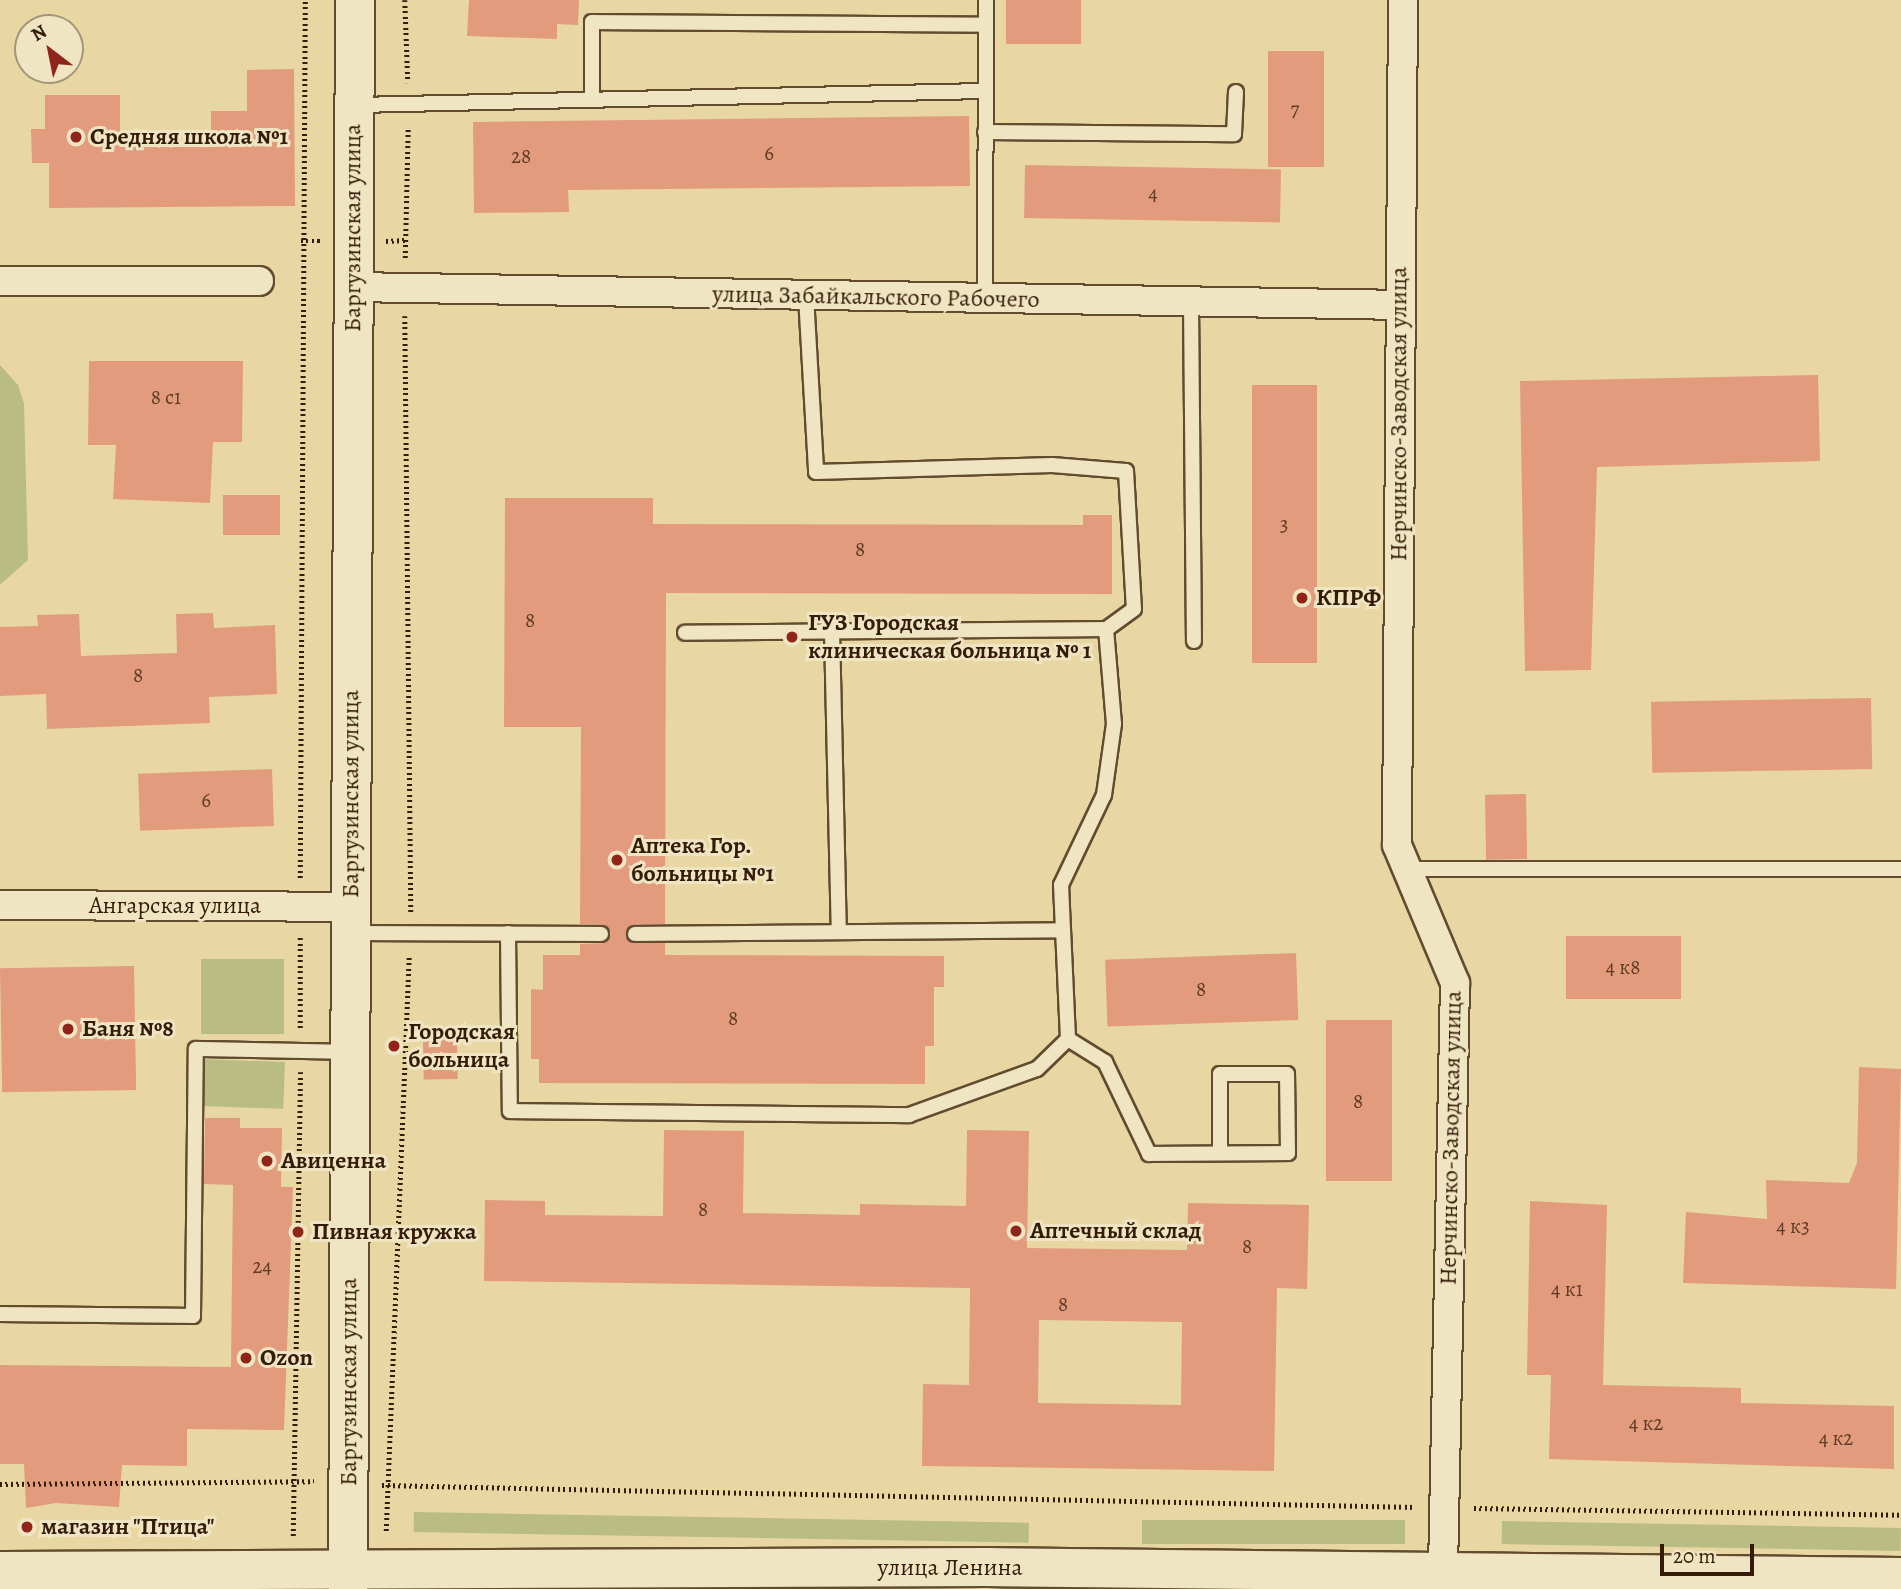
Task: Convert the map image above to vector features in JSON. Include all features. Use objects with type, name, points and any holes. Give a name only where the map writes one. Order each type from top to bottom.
[{"type":"main road","name":"Баргузинская улица","points":[[355,0],[348,1482],[360,1575]]},
{"type":"main road","name":"улица Ленина","points":[[0,1570],[292,1570],[360,1575],[987,1578],[1443,1573],[1901,1577]]},
{"type":"street","name":"Нерчинско-Заводская улица","points":[[1403,0],[1397,845],[1455,983],[1443,1573]]},
{"type":"street","points":[[0,281],[259,281]]},
{"type":"street","name":"улица Забайкальского Рабочего","points":[[352,288],[1399,305]]},
{"type":"street","name":"Ангарская улица","points":[[0,905],[300,906],[351,920]]},
{"type":"lane","points":[[985,300],[986,0]]},
{"type":"lane","points":[[592,100],[592,22],[986,25]]},
{"type":"lane","points":[[354,105],[985,91]]},
{"type":"lane","points":[[985,132],[1234,134],[1236,92]]},
{"type":"lane","points":[[685,633],[1106,629],[1134,610],[1126,471],[1052,465],[816,472],[806,296]]},
{"type":"lane","points":[[1191,302],[1194,641]]},
{"type":"lane","points":[[508,933],[510,1111],[909,1115],[1037,1069],[1068,1039],[1062,885],[1104,795],[1114,724],[1106,629]]},
{"type":"lane","points":[[832,631],[839,931]]},
{"type":"lane","points":[[1408,869],[1901,869]]},
{"type":"lane","points":[[351,920],[410,934],[601,934]]},
{"type":"lane","points":[[635,934],[1063,930]]},
{"type":"lane","points":[[1068,1039],[1105,1062],[1149,1154],[1288,1153],[1287,1074],[1220,1074],[1220,1153]]},
{"type":"lane","points":[[0,1314],[193,1316],[196,1049],[349,1052]]},
{"type":"path","points":[[292,1570],[300,1051],[304,0]]},
{"type":"path","points":[[360,1575],[389,1486],[410,934],[405,288],[409,105],[405,0]]},
{"type":"path","points":[[0,1484],[293,1481],[389,1486],[1901,1515]]},
{"type":"green space","points":[[0,365],[18,385],[24,404],[28,560],[0,585]]},
{"type":"green space","points":[[201,959],[284,959],[284,1034],[201,1034]]},
{"type":"green space","points":[[202,1059],[285,1062],[283,1109],[200,1106]]},
{"type":"green space","points":[[414,1512],[1029,1523],[1029,1543],[414,1532]]},
{"type":"green space","points":[[1142,1520],[1405,1520],[1405,1544],[1142,1544]]},
{"type":"green space","points":[[1502,1521],[1901,1528],[1901,1551],[1502,1544]]},
{"type":"building","points":[[469,0],[579,0],[578,25],[557,24],[557,39],[467,36]]},
{"type":"building","points":[[1006,0],[1081,0],[1081,44],[1006,44]]},
{"type":"building","points":[[1268,51],[1324,51],[1324,167],[1268,167]]},
{"type":"building","name":"Средняя школа №1","points":[[294,69],[295,206],[49,208],[49,163],[32,163],[31,129],[45,129],[45,95],[120,95],[120,147],[211,146],[211,111],[247,111],[247,70]]},
{"type":"building","points":[[969,116],[970,186],[568,190],[569,212],[474,213],[473,122]]},
{"type":"building","points":[[1025,165],[1281,169],[1280,222],[1024,218]]},
{"type":"building","points":[[89,361],[243,361],[242,442],[213,442],[210,503],[113,499],[116,445],[88,445]]},
{"type":"building","points":[[1818,375],[1820,461],[1597,467],[1591,670],[1525,671],[1520,381]]},
{"type":"building","points":[[1252,385],[1317,385],[1317,663],[1252,663]]},
{"type":"building","points":[[223,495],[280,495],[280,535],[223,535]]},
{"type":"building","points":[[505,498],[653,498],[653,524],[1083,525],[1083,515],[1112,515],[1112,594],[666,593],[665,924],[631,925],[626,938],[665,943],[665,955],[944,956],[944,987],[934,987],[934,1046],[925,1046],[925,1084],[539,1083],[539,1059],[531,1059],[531,989],[543,990],[543,955],[580,955],[580,944],[605,943],[611,933],[605,925],[580,924],[581,727],[504,727]]},
{"type":"building","points":[[213,613],[214,628],[275,625],[277,694],[209,697],[210,723],[47,729],[46,694],[0,696],[0,627],[38,626],[37,615],[79,614],[81,656],[177,653],[176,614]]},
{"type":"building","points":[[1871,698],[1872,769],[1652,773],[1651,702]]},
{"type":"building","points":[[272,769],[274,826],[140,831],[138,774]]},
{"type":"building","points":[[1526,794],[1527,859],[1486,860],[1485,795]]},
{"type":"building","points":[[1566,936],[1681,936],[1681,999],[1566,999]]},
{"type":"building","points":[[1296,953],[1298,1020],[1107,1027],[1105,960]]},
{"type":"building","name":"Баня №8","points":[[134,966],[136,1090],[2,1092],[0,968]]},
{"type":"building","points":[[1326,1020],[1392,1020],[1392,1181],[1326,1181]]},
{"type":"building","points":[[457,1036],[458,1079],[424,1080],[423,1037]]},
{"type":"building","points":[[1859,1067],[1901,1069],[1896,1289],[1683,1283],[1686,1212],[1767,1219],[1766,1180],[1849,1183],[1857,1163]]},
{"type":"building","points":[[205,1118],[240,1118],[240,1128],[282,1128],[281,1187],[293,1187],[284,1430],[187,1429],[187,1466],[122,1465],[119,1507],[56,1503],[26,1508],[24,1464],[0,1464],[0,1365],[231,1367],[233,1185],[204,1184]]},
{"type":"building","points":[[664,1130],[744,1131],[743,1213],[860,1215],[860,1204],[966,1206],[967,1130],[1029,1131],[1027,1248],[1187,1250],[1188,1203],[1309,1205],[1307,1289],[1277,1288],[1274,1471],[922,1466],[923,1384],[969,1385],[970,1288],[484,1281],[485,1200],[545,1201],[545,1215],[663,1216]],"holes":[[[1039,1320],[1182,1322],[1181,1405],[1038,1403]]]},
{"type":"building","points":[[1530,1201],[1607,1205],[1603,1385],[1741,1388],[1741,1403],[1894,1406],[1894,1469],[1549,1459],[1551,1375],[1527,1375]]},
{"type":"place","name":"Средняя школа №1","points":[[76,137]]},
{"type":"place","name":"КПРФ","points":[[1302,598]]},
{"type":"place","name":"ГУЗ Городская клиническая больница № 1","points":[[792,637]]},
{"type":"place","name":"Аптека Гор. больницы №1","points":[[617,860]]},
{"type":"place","name":"Баня №8","points":[[68,1029]]},
{"type":"place","name":"Городская больница","points":[[394,1046]]},
{"type":"place","name":"Авиценна","points":[[267,1161]]},
{"type":"place","name":"Аптечный склад","points":[[1016,1231]]},
{"type":"place","name":"Пивная кружка","points":[[298,1232]]},
{"type":"place","name":"Ozon","points":[[246,1358]]},
{"type":"place","name":"магазин \"Птица\"","points":[[27,1527]]}]
